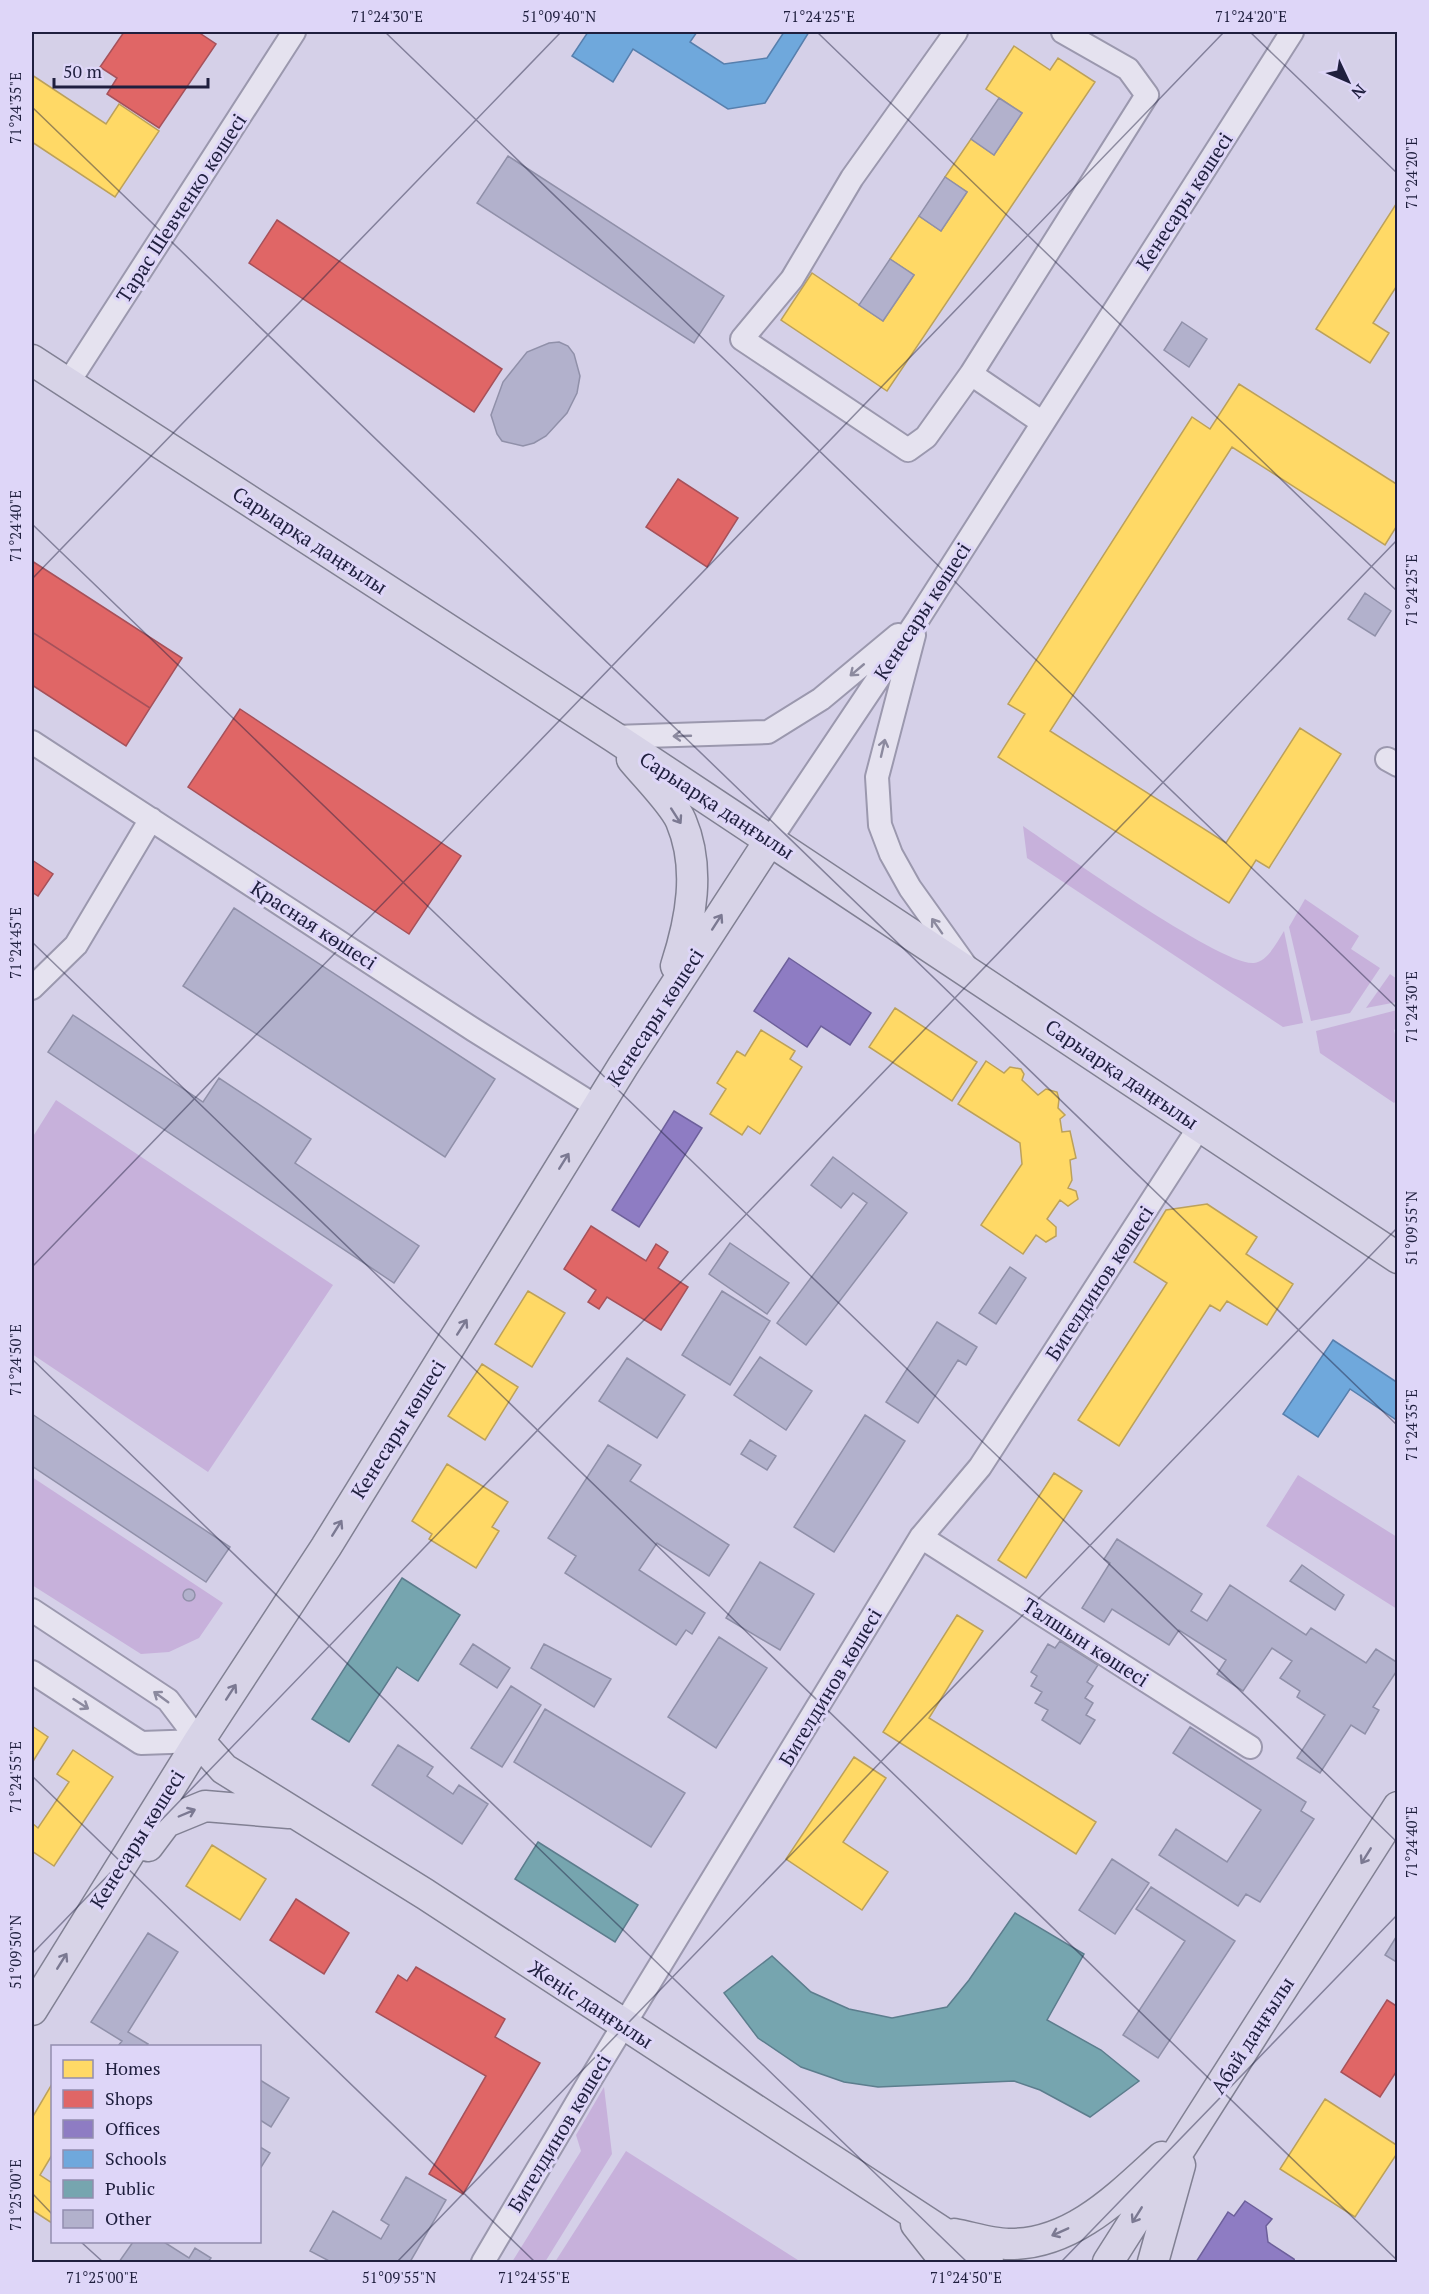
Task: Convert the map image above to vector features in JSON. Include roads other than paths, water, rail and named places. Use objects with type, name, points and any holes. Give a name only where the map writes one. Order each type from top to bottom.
[{"type":"main road","name":"Сарыарқа даңғылы","points":[[32,360],[614,737],[1398,1258]]},
{"type":"main road","points":[[614,737],[681,820],[691,861],[692,910],[662,1006]]},
{"type":"main road","name":"Кенесары көшесі","points":[[32,2010],[199,1741],[326,1547],[597,1107],[770,840]]},
{"type":"main road","name":"Жеңіс даңғылы","points":[[199,1741],[224,1769],[425,1894],[623,2026],[988,2262]]},
{"type":"main road","points":[[90,1915],[121,1881],[166,1822],[205,1806],[295,1814]]},
{"type":"main road","name":"Абай даңғылы","points":[[1107,2262],[1398,1807]]},
{"type":"main road","points":[[943,2232],[1008,2244],[1039,2241],[1060,2233],[1098,2214],[1189,2133]]},
{"type":"main road","points":[[1153,2262],[1189,2133]]},
{"type":"main road","points":[[903,2207],[946,2262]]},
{"type":"street","name":"Тарас Шевченко көшесі","points":[[68,383],[294,32]]},
{"type":"street","points":[[956,32],[852,178],[792,279],[742,339],[908,450],[926,437],[971,374],[1148,95],[1128,69],[1063,32]]},
{"type":"street","name":"Кенесары көшесі","points":[[770,840],[918,619],[1292,32]]},
{"type":"street","points":[[971,374],[1042,423]]},
{"type":"street","points":[[614,737],[768,732],[821,699],[918,619]]},
{"type":"street","points":[[918,619],[877,777],[880,825],[891,854],[910,888],[971,974]]},
{"type":"street","name":"Красная көшесі","points":[[32,742],[474,1030],[597,1107]]},
{"type":"street","points":[[32,988],[76,945],[151,819]]},
{"type":"street","name":"Бигелдинов көшесі","points":[[483,2262],[623,2026],[921,1537],[980,1467],[1200,1126]]},
{"type":"street","name":"Талшын көшесі","points":[[921,1537],[1250,1747]]},
{"type":"street","name":"Жеңіс даңғылы","points":[[32,1610],[168,1700],[199,1741]]},
{"type":"street","points":[[32,1672],[141,1743],[199,1741]]}]
